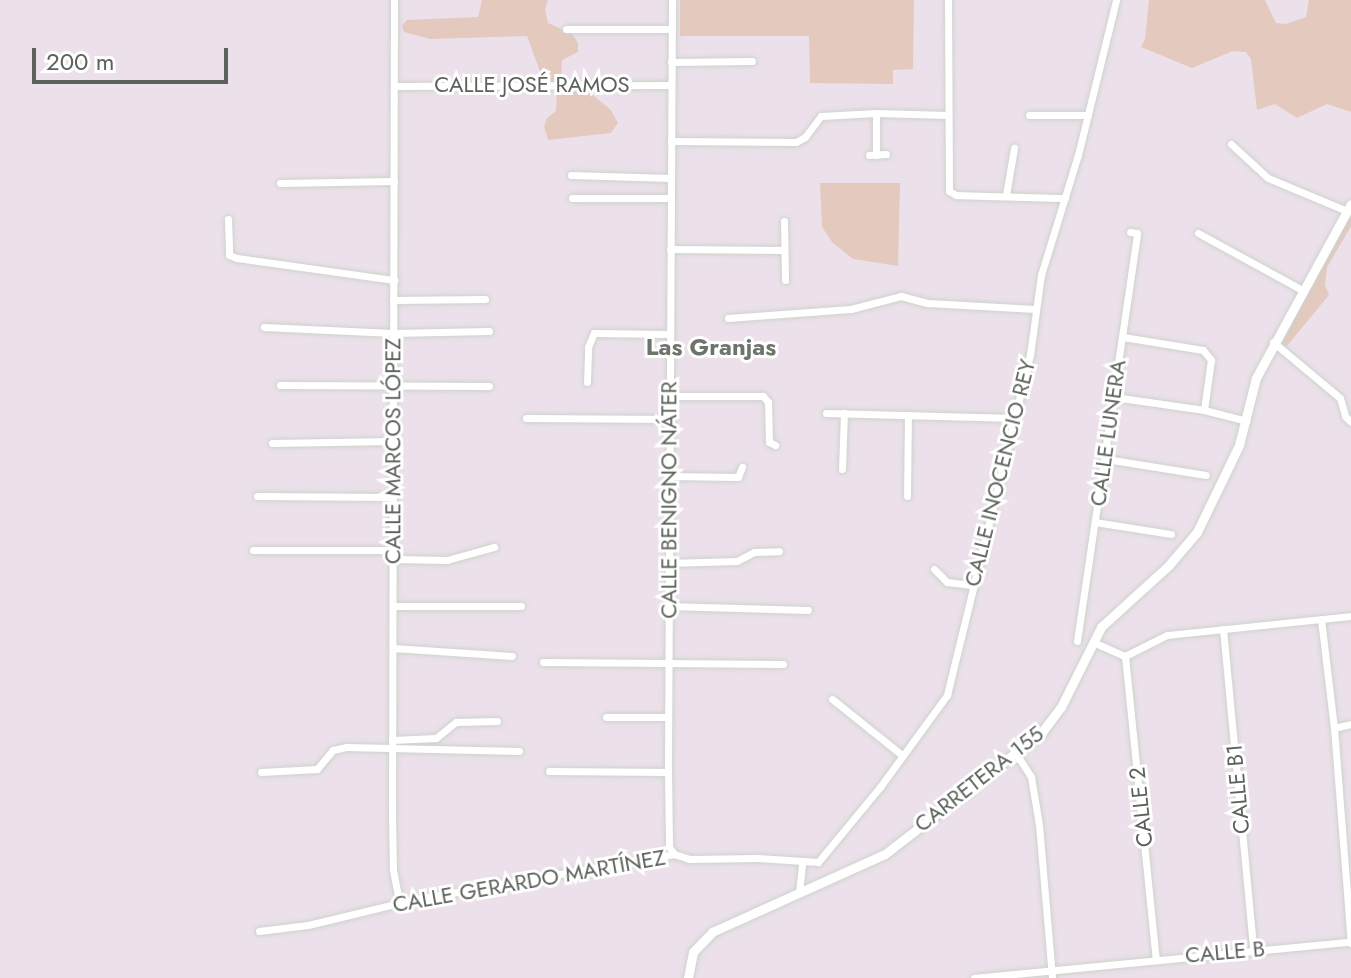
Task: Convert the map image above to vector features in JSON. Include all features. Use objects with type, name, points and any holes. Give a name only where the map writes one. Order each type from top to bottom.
[{"type":"street","name":"CALLE MARCOS LÓPEZ","points":[[394,0],[392,750],[393,870],[399,902]]},
{"type":"street","name":"CALLE BENIGNO NÁTER","points":[[672,0],[668,772],[669,847],[674,854]]},
{"type":"street","points":[[948,0],[949,191],[956,195],[1065,198]]},
{"type":"street","name":"CALLE INOCENCIO REY","points":[[802,863],[818,862],[947,695],[1016,418],[1030,355],[1041,275],[1088,115],[1116,0]]},
{"type":"street","points":[[566,29],[672,29]]},
{"type":"street","points":[[671,62],[752,61]]},
{"type":"street","name":"CALLE JOSÉ RAMOS","points":[[394,86],[671,85]]},
{"type":"street","points":[[671,141],[796,142],[805,137],[821,116],[876,113],[948,115]]},
{"type":"street","points":[[876,113],[872,155],[886,154]]},
{"type":"street","points":[[1029,115],[1088,115]]},
{"type":"street","points":[[1231,144],[1268,178],[1348,207]]},
{"type":"street","points":[[1006,195],[1014,148]]},
{"type":"street","points":[[571,175],[671,178]]},
{"type":"street","points":[[280,183],[394,181]]},
{"type":"street","points":[[572,198],[671,198]]},
{"type":"street","name":"CARRETERA 155","points":[[688,978],[693,952],[712,932],[885,854],[1053,719],[1093,642],[1115,611],[1168,566],[1197,532],[1247,421],[1256,378],[1348,207]]},
{"type":"street","points":[[228,219],[229,255],[237,258],[394,280]]},
{"type":"street","points":[[784,221],[785,280]]},
{"type":"street","name":"CALLE LUNERA","points":[[1077,641],[1137,233],[1130,232]]},
{"type":"street","points":[[1198,233],[1302,290]]},
{"type":"street","points":[[670,249],[784,250]]},
{"type":"street","points":[[728,318],[851,309],[901,296],[928,303],[1035,309]]},
{"type":"street","points":[[393,300],[485,299]]},
{"type":"street","points":[[264,327],[393,333],[489,331]]},
{"type":"street","points":[[587,382],[588,347],[594,333],[670,334]]},
{"type":"street","points":[[1123,337],[1203,350],[1211,360],[1204,410]]},
{"type":"street","points":[[1273,342],[1340,398],[1345,416],[1351,422]]},
{"type":"street","points":[[280,385],[489,386]]},
{"type":"street","points":[[670,396],[763,396],[768,402],[769,442],[775,445]]},
{"type":"street","points":[[1114,397],[1204,410],[1247,421]]},
{"type":"street","points":[[826,413],[1016,418]]},
{"type":"street","points":[[842,469],[844,413]]},
{"type":"street","points":[[907,496],[908,415]]},
{"type":"street","points":[[526,418],[670,419]]},
{"type":"street","points":[[272,443],[393,441]]},
{"type":"street","points":[[1106,459],[1206,475]]},
{"type":"street","points":[[669,476],[738,477],[742,467]]},
{"type":"street","points":[[257,496],[393,497]]},
{"type":"street","points":[[1095,522],[1171,534]]},
{"type":"street","points":[[253,550],[447,560],[494,547]]},
{"type":"street","points":[[668,563],[737,561],[754,552],[779,551]]},
{"type":"street","points":[[934,569],[947,582],[973,585]]},
{"type":"street","points":[[393,606],[521,606]]},
{"type":"street","points":[[668,606],[808,610]]},
{"type":"street","points":[[1093,642],[1125,656],[1167,635],[1351,616]]},
{"type":"street","points":[[1321,619],[1334,728],[1340,834],[1351,942]]},
{"type":"street","name":"CALLE B1","points":[[1223,629],[1253,949]]},
{"type":"street","points":[[393,648],[512,656]]},
{"type":"street","name":"CALLE 2","points":[[1125,656],[1156,959]]},
{"type":"street","points":[[543,662],[783,664]]},
{"type":"street","points":[[832,699],[902,755]]},
{"type":"street","points":[[606,717],[668,717]]},
{"type":"street","points":[[392,740],[436,738],[456,722],[497,721]]},
{"type":"street","points":[[1334,728],[1351,724]]},
{"type":"street","points":[[261,772],[317,769],[333,750],[346,747],[519,751]]},
{"type":"street","points":[[1015,752],[1031,777],[1033,789],[1052,974]]},
{"type":"street","points":[[549,771],[668,772]]},
{"type":"street","points":[[1340,834],[1351,833]]},
{"type":"street","name":"CALLE GERARDO MARTÍNEZ","points":[[259,931],[308,925],[399,902],[674,854],[689,859],[758,858],[802,863]]},
{"type":"street","points":[[799,893],[802,863]]},
{"type":"street","name":"CALLE B","points":[[974,978],[1052,974],[1156,959],[1351,942]]},
{"type":"shaded area","points":[[482,0],[548,0],[545,9],[548,23],[572,34],[578,43],[578,52],[562,60],[561,78],[572,91],[589,92],[611,110],[618,123],[611,133],[548,140],[544,126],[547,118],[556,111],[557,91],[541,74],[527,36],[430,39],[404,32],[402,26],[407,20],[478,17]]},
{"type":"shaded area","points":[[680,0],[914,0],[913,69],[893,70],[893,84],[810,83],[809,36],[680,36]]},
{"type":"shaded area","points":[[1149,0],[1265,0],[1276,23],[1286,24],[1306,17],[1309,0],[1351,0],[1351,112],[1327,104],[1297,118],[1275,104],[1257,110],[1251,59],[1246,52],[1233,51],[1192,68],[1141,47],[1145,39]]},
{"type":"shaded area","points":[[820,183],[900,183],[898,266],[853,259],[832,242],[822,227]]},
{"type":"shaded area","points":[[1351,212],[1351,226],[1327,267],[1325,285],[1329,295],[1286,347],[1278,342]]},
{"type":"district","name":"Las Granjas","points":[[711,347]]}]
